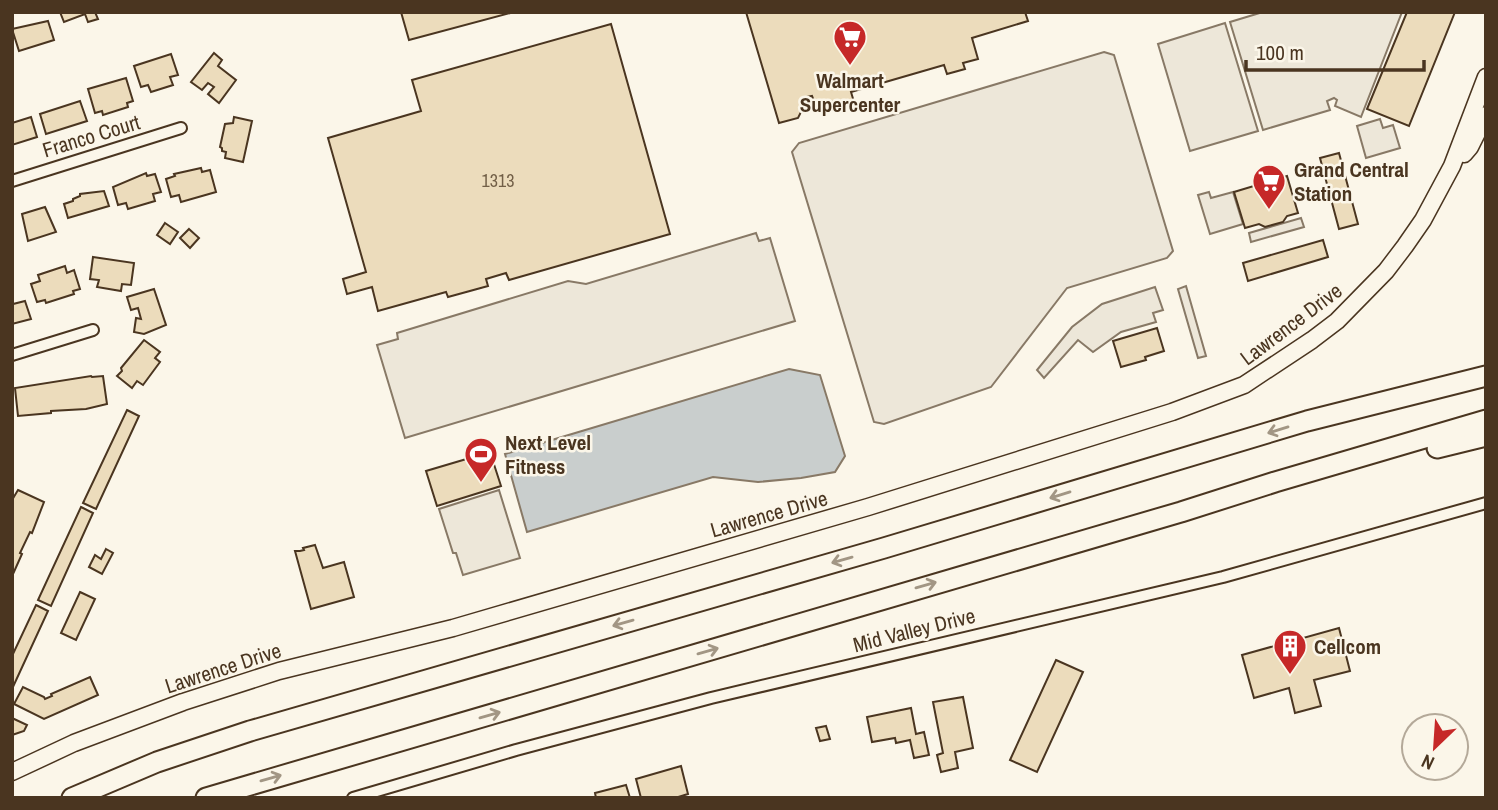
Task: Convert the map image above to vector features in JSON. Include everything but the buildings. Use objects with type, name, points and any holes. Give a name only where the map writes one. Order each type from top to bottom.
[{"type":"highway","points":[[72,798],[157,762],[250,731],[884,548],[1307,421],[1486,362]]},
{"type":"highway","points":[[1307,421],[1486,376]]},
{"type":"highway","points":[[206,798],[1486,420]]},
{"type":"highway","points":[[1275,482],[1486,436]]},
{"type":"main road","name":"Lawrence Drive","points":[[12,772],[98,734],[183,702],[279,671],[453,628],[868,508],[1244,385],[1302,347],[1360,299],[1405,246],[1428,212],[1452,166],[1486,77]]},
{"type":"main road","name":"Lawrence Drive","points":[[1452,166],[1470,147],[1486,115]]},
{"type":"street","name":"Franco Court","points":[[12,181],[181,128]]},
{"type":"street","points":[[12,355],[93,330]]},
{"type":"street","name":"Mid Valley Drive","points":[[353,798],[516,750],[711,698],[1223,577],[1486,503]]},
{"type":"shaded area","points":[[1263,12],[1402,12],[1361,117],[1335,106],[1337,100],[1334,98],[1327,101],[1330,110],[1263,130],[1230,22]]},
{"type":"shaded area","points":[[1225,23],[1258,131],[1190,151],[1158,44]]},
{"type":"shaded area","points":[[1104,52],[1114,55],[1173,251],[1167,258],[1067,288],[991,387],[884,424],[874,422],[792,152],[799,143]]},
{"type":"shaded area","points":[[1380,119],[1383,128],[1393,125],[1400,148],[1366,158],[1357,126]]},
{"type":"shaded area","points":[[1209,192],[1211,198],[1233,192],[1243,224],[1210,234],[1198,195]]},
{"type":"shaded area","points":[[1301,218],[1304,227],[1251,242],[1249,233]]},
{"type":"shaded area","points":[[756,233],[759,241],[770,238],[795,321],[405,438],[377,345],[398,339],[397,333],[568,281],[586,284]]},
{"type":"shaded area","points":[[1186,286],[1206,356],[1198,358],[1178,289]]},
{"type":"shaded area","points":[[1155,287],[1163,310],[1153,313],[1156,322],[1121,332],[1093,352],[1078,340],[1044,378],[1037,370],[1072,327],[1102,304]]},
{"type":"shaded area","points":[[789,369],[820,375],[845,456],[835,472],[758,482],[713,477],[527,532],[505,454]]},
{"type":"shaded area","points":[[499,490],[520,558],[463,575],[439,509]]},
{"type":"place","name":"Walmart Supercenter","points":[[850,67]]},
{"type":"place","name":"Grand Central Station","points":[[1269,211]]},
{"type":"place","name":"Next Level Fitness","points":[[481,484]]},
{"type":"place","name":"Cellcom","points":[[1290,676]]}]
